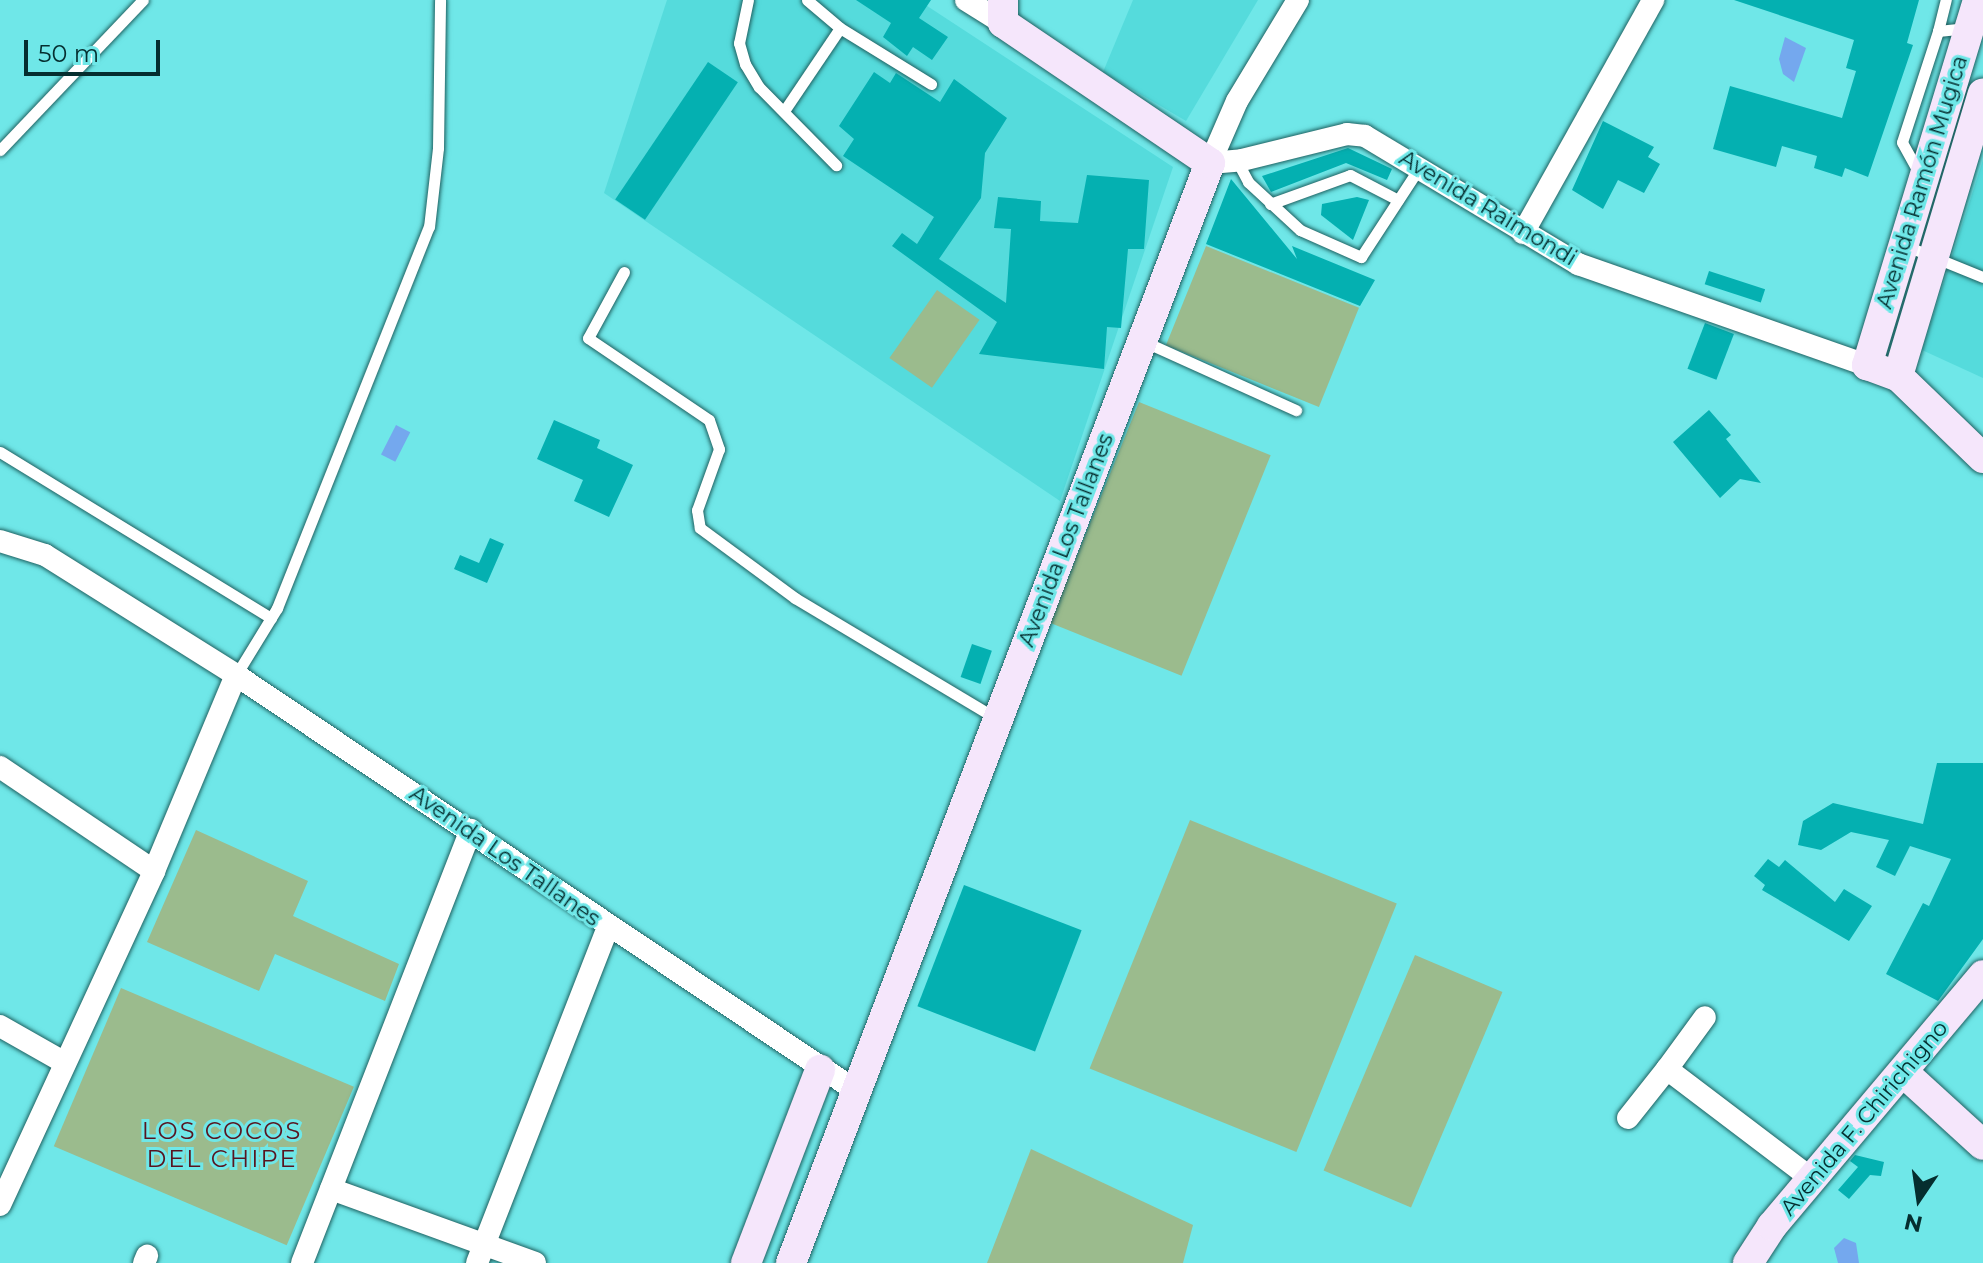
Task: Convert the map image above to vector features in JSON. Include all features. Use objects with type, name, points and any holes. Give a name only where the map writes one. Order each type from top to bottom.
[{"type":"street","points":[[966,0],[1003,11],[1224,162]]},
{"type":"street","name":"Avenida Los Tallanes","points":[[791,1263],[1142,341],[1224,162],[1237,101],[1298,0]]},
{"type":"street","points":[[1523,233],[1653,0]]},
{"type":"street","name":"Avenida Ramón Mugica","points":[[1867,365],[1974,14]]},
{"type":"street","name":"Avenida Ramón Mugica","points":[[1898,376],[1933,255],[1976,139],[1983,93]]},
{"type":"street","points":[[1939,127],[1976,139]]},
{"type":"street","name":"Avenida Raimondi","points":[[1224,162],[1347,134],[1365,136],[1523,233],[1618,279],[1898,376]]},
{"type":"street","points":[[1898,376],[1983,458]]},
{"type":"street","name":"Avenida Los Tallanes","points":[[0,541],[45,555],[236,675],[471,830],[820,1070],[855,1090]]},
{"type":"street","points":[[0,1205],[154,871],[236,675]]},
{"type":"street","points":[[0,767],[154,871]]},
{"type":"street","points":[[302,1263],[471,830]]},
{"type":"street","points":[[481,1253],[608,927]]},
{"type":"street","name":"Avenida F. Chirichigno","points":[[1748,1263],[1812,1179],[1983,975]]},
{"type":"street","points":[[1628,1118],[1705,1017]]},
{"type":"street","points":[[0,1026],[65,1063]]},
{"type":"street","points":[[1667,1069],[1812,1179]]},
{"type":"street","points":[[746,1263],[820,1070]]},
{"type":"street","points":[[1903,1072],[1983,1145]]},
{"type":"street","points":[[331,1189],[481,1253],[535,1263]]},
{"type":"lane","points":[[0,150],[143,0]]},
{"type":"lane","points":[[236,675],[271,618],[429,227],[438,148],[440,0]]},
{"type":"lane","points":[[748,0],[739,43],[745,64],[784,111],[836,165]]},
{"type":"lane","points":[[807,0],[840,28],[931,84]]},
{"type":"lane","points":[[1923,181],[1902,142],[1946,0]]},
{"type":"lane","points":[[1938,31],[1974,14]]},
{"type":"lane","points":[[784,111],[840,28]]},
{"type":"lane","points":[[1224,162],[1315,240],[1361,257],[1419,168]]},
{"type":"lane","points":[[1270,204],[1350,175],[1398,200]]},
{"type":"lane","points":[[1904,245],[1983,277]]},
{"type":"lane","points":[[624,272],[588,338],[709,420],[719,449],[697,510],[700,528],[795,598],[997,719]]},
{"type":"lane","points":[[1142,341],[1296,410]]},
{"type":"lane","points":[[0,452],[271,618]]},
{"type":"shaded area","points":[[667,0],[918,0],[1173,167],[1060,501],[604,193]]},
{"type":"shaded area","points":[[1133,0],[1258,0],[1186,121],[1103,72]]},
{"type":"shaded area","points":[[1785,37],[1806,48],[1794,82],[1783,74],[1779,59]]},
{"type":"shaded area","points":[[1983,160],[1983,378],[1922,350]]},
{"type":"shaded area","points":[[396,425],[410,432],[395,462],[381,454]]},
{"type":"shaded area","points":[[1844,1238],[1856,1243],[1859,1263],[1838,1263],[1834,1248]]},
{"type":"green space","points":[[1206,246],[1359,308],[1319,407],[1166,345]]},
{"type":"green space","points":[[937,290],[980,320],[932,388],[889,358]]},
{"type":"green space","points":[[1139,402],[1271,455],[1182,676],[1050,623]]},
{"type":"green space","points":[[1190,820],[1397,904],[1296,1152],[1090,1068]]},
{"type":"green space","points":[[196,830],[308,881],[293,916],[399,964],[385,1001],[275,954],[259,991],[147,942]]},
{"type":"green space","points":[[1415,955],[1502,992],[1411,1208],[1324,1170]]},
{"type":"green space","points":[[121,988],[354,1087],[287,1245],[54,1146]]},
{"type":"green space","points":[[1031,1149],[1193,1225],[1183,1263],[987,1263]]},
{"type":"building","points":[[856,0],[931,0],[919,18],[948,37],[932,60],[913,47],[907,56],[883,37],[891,23]]},
{"type":"building","points":[[1734,0],[1919,0],[1907,43],[1913,45],[1868,177],[1845,168],[1842,177],[1814,168],[1817,156],[1782,146],[1776,167],[1713,149],[1730,86],[1842,118],[1856,71],[1846,68],[1854,40]]},
{"type":"building","points":[[708,62],[738,82],[645,220],[615,200]]},
{"type":"building","points":[[874,72],[890,83],[896,73],[940,102],[954,79],[1007,118],[985,153],[981,198],[939,259],[1006,303],[1011,229],[994,228],[998,197],[1041,201],[1040,221],[1078,223],[1087,175],[1149,180],[1144,249],[1128,249],[1121,328],[1107,327],[1104,369],[979,354],[997,322],[892,246],[902,233],[917,244],[934,217],[843,156],[854,139],[839,126]]},
{"type":"building","points":[[1603,121],[1654,147],[1648,157],[1660,164],[1644,193],[1618,180],[1603,209],[1572,190]]},
{"type":"building","points":[[1348,148],[1392,169],[1387,180],[1346,163],[1271,192],[1262,176]]},
{"type":"building","points":[[1231,179],[1297,259],[1292,246],[1375,280],[1360,306],[1206,244]]},
{"type":"building","points":[[1357,197],[1369,200],[1353,240],[1321,215],[1322,204]]},
{"type":"building","points":[[1709,271],[1765,289],[1761,303],[1705,284]]},
{"type":"building","points":[[1705,323],[1734,334],[1716,380],[1687,369]]},
{"type":"building","points":[[1709,410],[1731,435],[1726,439],[1761,483],[1740,479],[1720,498],[1673,442]]},
{"type":"building","points":[[554,420],[600,440],[597,448],[633,465],[609,517],[574,501],[583,480],[537,459]]},
{"type":"building","points":[[490,538],[504,544],[487,583],[454,569],[460,555],[479,563]]},
{"type":"building","points":[[972,644],[992,651],[980,684],[961,677]]},
{"type":"building","points":[[1937,763],[1983,763],[1983,939],[1938,1001],[1886,974],[1923,903],[1929,906],[1951,859],[1910,846],[1895,876],[1876,867],[1889,840],[1851,832],[1821,850],[1798,845],[1803,821],[1833,803],[1923,824]]},
{"type":"building","points":[[1768,859],[1779,867],[1785,860],[1835,902],[1844,889],[1872,906],[1849,941],[1762,890],[1765,885],[1754,876]]},
{"type":"building","points":[[964,885],[1082,930],[1035,1052],[917,1006]]},
{"type":"building","points":[[1855,1155],[1884,1162],[1881,1176],[1870,1175],[1849,1199],[1838,1190],[1858,1167],[1850,1161]]},
{"type":"district","name":"LOS COCOS DEL CHIPE","points":[[222,1145]]}]
